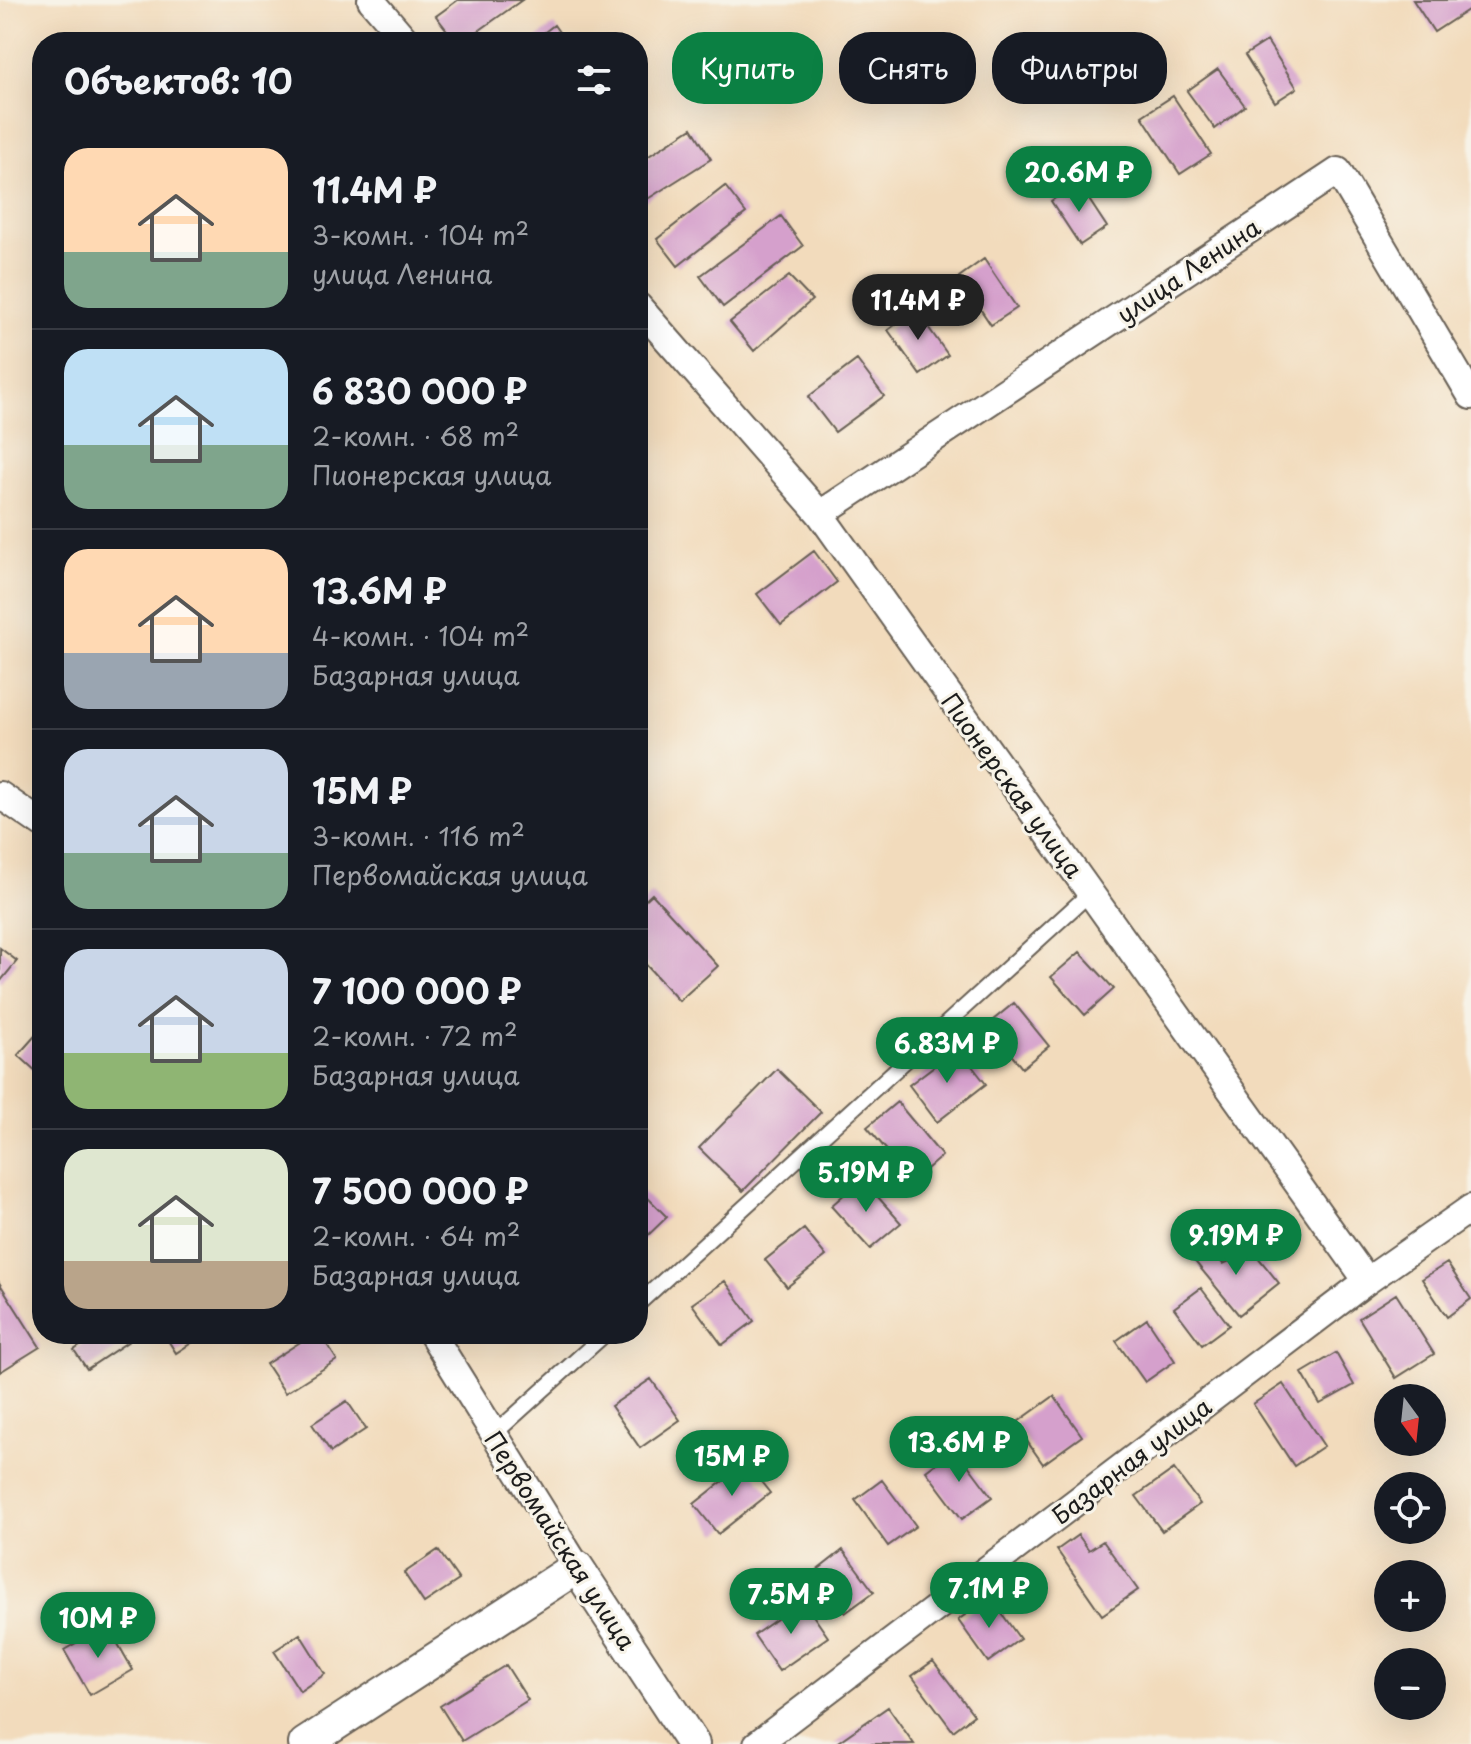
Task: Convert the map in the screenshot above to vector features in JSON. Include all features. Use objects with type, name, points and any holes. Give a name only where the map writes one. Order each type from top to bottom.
[{"type":"street","points":[[371,0],[398,32]]},
{"type":"street","name":"улица Ленина","points":[[820,514],[1338,171],[1471,396]]},
{"type":"street","name":"Пионерская улица","points":[[648,317],[820,514],[1367,1281]]},
{"type":"street","points":[[0,795],[32,817]]},
{"type":"street","name":"Базарная улица","points":[[757,1744],[1367,1281],[1471,1208]]},
{"type":"street","name":"Первомайская улица","points":[[438,1344],[577,1567],[693,1744]]},
{"type":"street","points":[[305,1744],[577,1567]]},
{"type":"lane","points":[[648,1295],[1090,893]]},
{"type":"lane","points":[[493,1435],[594,1344]]},
{"type":"building","points":[[458,0],[522,0],[477,32],[448,32],[436,16]]},
{"type":"building","points":[[1413,0],[1471,0],[1471,8],[1434,32]]},
{"type":"building","points":[[554,25],[559,32],[545,32]]},
{"type":"building","points":[[1267,41],[1297,88],[1275,102],[1245,55]]},
{"type":"building","points":[[1218,69],[1245,106],[1215,129],[1187,91]]},
{"type":"building","points":[[1173,96],[1211,154],[1180,174],[1142,116],[1161,104],[1167,104],[1167,100]]},
{"type":"building","points":[[692,128],[711,159],[648,199],[648,157]]},
{"type":"building","points":[[1078,183],[1107,227],[1080,245],[1051,201]]},
{"type":"building","points":[[725,186],[746,213],[678,266],[657,239]]},
{"type":"building","points":[[781,216],[803,246],[723,307],[700,276]]},
{"type":"building","points":[[984,259],[1017,308],[991,325],[959,277]]},
{"type":"building","points":[[789,276],[812,300],[754,351],[730,322]]},
{"type":"building","points":[[916,310],[948,355],[920,375],[888,330]]},
{"type":"building","points":[[857,360],[884,396],[835,432],[808,397]]},
{"type":"building","points":[[814,551],[837,582],[781,625],[757,594]]},
{"type":"building","points":[[652,894],[718,966],[679,1001],[648,967],[648,898]]},
{"type":"building","points":[[0,948],[17,961],[0,982]]},
{"type":"building","points":[[1080,952],[1114,989],[1085,1015],[1051,977]]},
{"type":"building","points":[[1014,1003],[1049,1046],[1022,1068],[987,1025]]},
{"type":"building","points":[[32,1039],[32,1068],[18,1055]]},
{"type":"building","points":[[958,1048],[986,1084],[937,1122],[909,1085]]},
{"type":"building","points":[[777,1069],[821,1112],[743,1191],[699,1148]]},
{"type":"building","points":[[897,1102],[942,1156],[913,1181],[867,1127]]},
{"type":"building","points":[[862,1179],[901,1223],[870,1249],[831,1206]]},
{"type":"building","points":[[648,1198],[667,1217],[648,1235]]},
{"type":"building","points":[[804,1229],[826,1256],[787,1287],[765,1260]]},
{"type":"building","points":[[1203,1240],[1223,1264],[1253,1251],[1279,1283],[1239,1315],[1188,1253]]},
{"type":"building","points":[[1447,1263],[1471,1299],[1447,1317],[1422,1279]]},
{"type":"building","points":[[725,1281],[754,1321],[722,1345],[692,1304]]},
{"type":"building","points":[[0,1284],[32,1334],[32,1344],[40,1347],[0,1372]]},
{"type":"building","points":[[1201,1288],[1229,1325],[1202,1345],[1174,1308]]},
{"type":"building","points":[[1396,1294],[1434,1354],[1396,1378],[1359,1318]]},
{"type":"building","points":[[1147,1319],[1175,1361],[1145,1382],[1116,1341]]},
{"type":"building","points":[[83,1344],[124,1344],[87,1369],[74,1350]]},
{"type":"building","points":[[170,1344],[190,1344],[176,1353]]},
{"type":"building","points":[[297,1344],[327,1344],[337,1360],[285,1393],[266,1364]]},
{"type":"building","points":[[1336,1353],[1354,1385],[1320,1404],[1302,1373]]},
{"type":"building","points":[[651,1379],[680,1420],[640,1448],[611,1406]]},
{"type":"building","points":[[1283,1384],[1324,1446],[1294,1466],[1253,1404]]},
{"type":"building","points":[[1054,1396],[1082,1436],[1043,1464],[1015,1424]]},
{"type":"building","points":[[347,1401],[366,1429],[331,1452],[312,1424]]},
{"type":"building","points":[[956,1449],[992,1497],[962,1519],[926,1471]]},
{"type":"building","points":[[746,1463],[770,1493],[718,1534],[694,1504]]},
{"type":"building","points":[[1174,1469],[1200,1504],[1162,1531],[1136,1496]]},
{"type":"building","points":[[882,1480],[916,1526],[888,1546],[855,1500]]},
{"type":"building","points":[[1078,1535],[1089,1550],[1103,1541],[1138,1590],[1102,1615],[1057,1550]]},
{"type":"building","points":[[438,1550],[459,1580],[424,1603],[404,1573]]},
{"type":"building","points":[[843,1550],[874,1592],[845,1613],[815,1572]]},
{"type":"building","points":[[990,1597],[1020,1639],[988,1662],[958,1620]]},
{"type":"building","points":[[803,1601],[828,1637],[779,1671],[754,1635]]},
{"type":"building","points":[[107,1625],[133,1670],[90,1695],[64,1650]]},
{"type":"building","points":[[300,1634],[325,1674],[300,1691],[274,1651]]},
{"type":"building","points":[[933,1661],[974,1715],[953,1731],[912,1676]]},
{"type":"building","points":[[506,1665],[528,1700],[462,1741],[440,1706]]},
{"type":"building","points":[[888,1707],[914,1744],[835,1744]]}]
